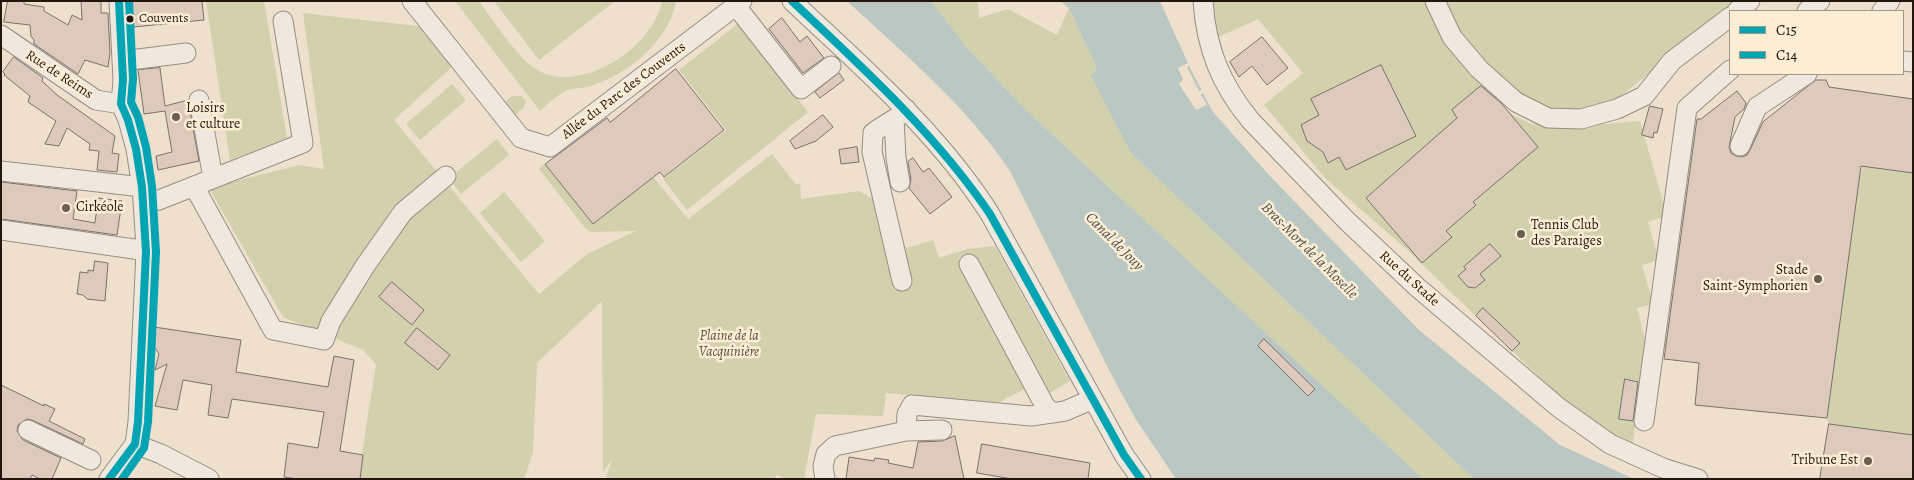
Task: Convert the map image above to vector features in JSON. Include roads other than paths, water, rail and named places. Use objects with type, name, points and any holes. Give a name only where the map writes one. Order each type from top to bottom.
[{"type":"street","points":[[110,479],[135,444],[139,413],[146,252],[142,194],[136,149],[128,120],[121,104],[122,61],[119,1]]},
{"type":"street","name":"Allée du Parc des Couvents","points":[[412,1],[520,138],[550,147],[739,4]]},
{"type":"street","points":[[792,1],[900,114],[953,161],[973,187],[990,214],[1124,455],[1141,479]]},
{"type":"street","name":"Rue du Stade","points":[[1203,1],[1209,48],[1218,70],[1238,106],[1353,226],[1417,287],[1558,407],[1610,444],[1663,468],[1698,479]]},
{"type":"street","points":[[1435,1],[1452,36],[1478,69],[1516,102],[1548,118],[1581,119],[1617,109],[1644,96],[1672,61],[1729,18]]},
{"type":"street","points":[[1738,10],[1750,1]]},
{"type":"street","points":[[1808,10],[1820,1]]},
{"type":"street","points":[[739,4],[801,89],[831,66]]},
{"type":"street","points":[[1,171],[142,194],[158,200],[303,143],[283,21]]},
{"type":"street","name":"Rue de Reims","points":[[2,36],[96,100],[121,104]]},
{"type":"street","points":[[122,61],[186,53]]},
{"type":"street","points":[[1644,421],[1687,108],[1729,71]]},
{"type":"street","points":[[1740,146],[1757,107],[1805,75]]},
{"type":"street","points":[[199,100],[213,178]]},
{"type":"street","points":[[900,114],[896,158],[900,182]]},
{"type":"street","points":[[900,114],[873,133],[872,152],[902,281]]},
{"type":"street","points":[[194,186],[273,330],[324,340],[331,321],[365,266],[403,212],[446,176]]},
{"type":"street","points":[[1,230],[146,252]]},
{"type":"street","points":[[968,264],[1045,406],[1052,413]]},
{"type":"street","points":[[906,431],[907,414],[912,406],[1031,416],[1065,411],[1093,399]]},
{"type":"street","points":[[28,430],[91,460]]},
{"type":"street","points":[[825,479],[823,466],[826,454],[835,446],[906,431],[942,430]]},
{"type":"street","points":[[135,444],[161,454],[209,479]]},
{"type":"water","name":"Canal de Jouy","points":[[847,1],[931,1],[967,48],[1027,111],[1423,479],[1176,479],[1135,418],[1109,370],[1010,171],[974,124],[934,81]]},
{"type":"water","name":"Bras-Mort de la Moselle","points":[[1060,1],[1160,1],[1191,70],[1213,112],[1269,175],[1419,330],[1560,445],[1634,479],[1474,479],[1131,153],[1091,76],[1097,68],[1069,8]]},
{"type":"place","name":"Couvents","points":[[130,19]]},
{"type":"place","name":"Loisirs et culture","points":[[176,117]]},
{"type":"place","name":"Cirkéole","points":[[66,208]]},
{"type":"place","name":"Tennis Club des Paraiges","points":[[1521,234]]},
{"type":"place","name":"Stade Saint-Symphorien","points":[[1818,279]]},
{"type":"place","name":"Tribune Est","points":[[1868,461]]},
{"type":"park label","name":"Plaine de la Vacquinière","points":[[729,346]]}]
